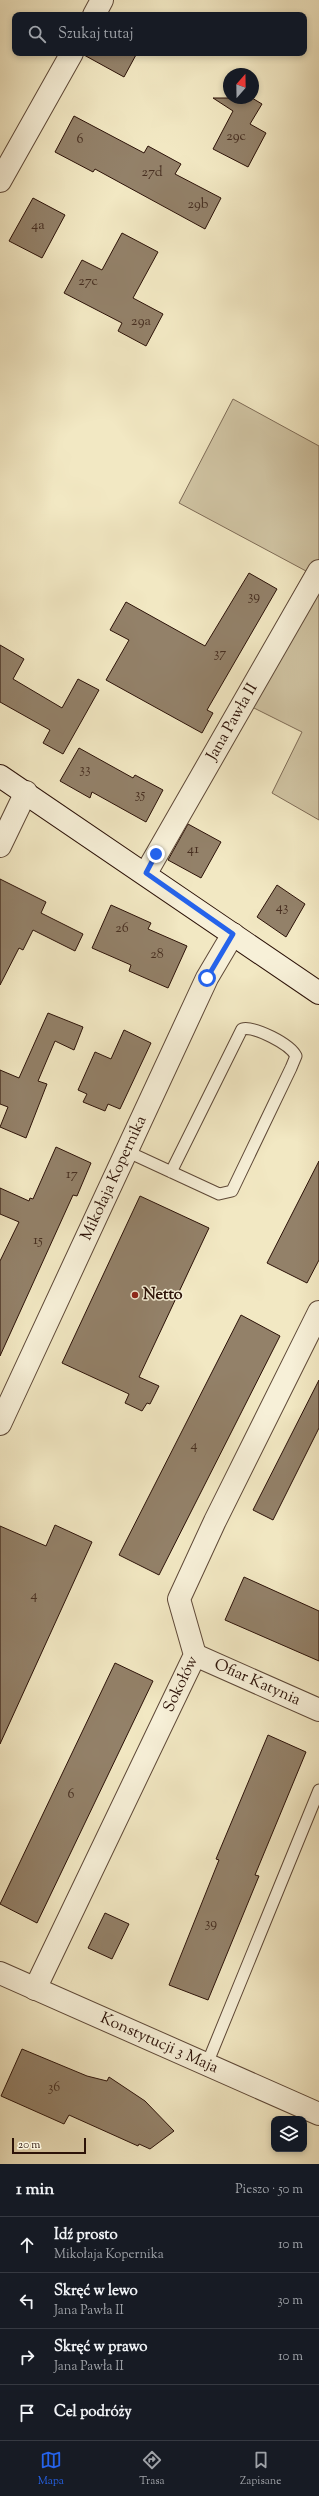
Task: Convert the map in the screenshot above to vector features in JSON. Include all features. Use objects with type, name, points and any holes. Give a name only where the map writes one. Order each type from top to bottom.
[{"type":"street","points":[[96,12],[102,0]]},
{"type":"street","points":[[0,181],[70,56]]},
{"type":"street","name":"Jana Pawła II","points":[[146,873],[319,571]]},
{"type":"street","points":[[0,776],[146,873],[319,993]]},
{"type":"street","points":[[0,846],[26,792]]},
{"type":"street","name":"Mikołaja Kopernika","points":[[0,1424],[207,978],[233,934]]},
{"type":"street","name":"Sokołów","points":[[35,1989],[195,1655],[179,1599],[206,1540],[311,1346],[319,1312]]},
{"type":"street","name":"Ofiar Katynia","points":[[195,1655],[319,1710]]},
{"type":"street","name":"Konstytucji 3 Maja","points":[[0,1973],[319,2114]]},
{"type":"lane","points":[[126,1151],[171,1172],[219,1194],[232,1191],[291,1068],[296,1056],[292,1048],[253,1030],[242,1029],[171,1172]]},
{"type":"lane","points":[[207,2064],[319,1790]]},
{"type":"shaded area","points":[[233,399],[319,446],[319,820],[272,793],[302,732],[234,698],[306,571],[179,503]]},
{"type":"building","points":[[86,56],[135,56],[124,77]]},
{"type":"building","points":[[213,98],[223,98],[223,104],[259,104],[259,102],[262,104],[250,124],[266,133],[248,167],[213,149],[233,111]]},
{"type":"building","points":[[74,116],[144,153],[148,146],[181,164],[175,174],[221,198],[205,229],[95,169],[93,172],[55,152]]},
{"type":"building","points":[[33,198],[65,215],[42,258],[9,241]]},
{"type":"building","points":[[122,233],[158,252],[133,298],[163,314],[146,346],[118,331],[122,323],[64,293],[82,260],[102,270]]},
{"type":"building","points":[[249,573],[277,589],[207,710],[213,713],[202,733],[106,680],[129,640],[110,630],[126,602],[205,646]]},
{"type":"building","points":[[0,645],[24,659],[13,679],[62,708],[78,679],[99,690],[63,754],[43,743],[50,730],[0,702]]},
{"type":"building","points":[[79,748],[133,778],[135,775],[163,790],[146,822],[92,792],[90,798],[60,781]]},
{"type":"building","points":[[188,824],[221,842],[201,878],[168,860]]},
{"type":"building","points":[[0,879],[46,902],[41,913],[83,934],[75,951],[33,930],[23,950],[19,948],[0,985]]},
{"type":"building","points":[[277,885],[305,904],[286,937],[257,917]]},
{"type":"building","points":[[111,905],[151,923],[148,929],[187,946],[168,988],[129,971],[131,965],[92,948]]},
{"type":"building","points":[[48,1013],[83,1027],[74,1050],[55,1041],[38,1081],[47,1084],[26,1138],[0,1127],[8,1107],[0,1104],[0,1070],[19,1078]]},
{"type":"building","points":[[124,1030],[151,1043],[120,1109],[108,1104],[105,1111],[83,1102],[87,1094],[78,1090],[95,1052],[111,1059]]},
{"type":"building","points":[[56,1147],[91,1163],[77,1196],[73,1195],[0,1356],[0,1261],[19,1222],[0,1214],[0,1188],[29,1201],[30,1198],[33,1199]]},
{"type":"building","points":[[319,1161],[319,1260],[307,1283],[267,1263]]},
{"type":"building","name":"Netto","points":[[140,1196],[209,1228],[139,1377],[159,1386],[150,1404],[147,1403],[142,1411],[125,1403],[129,1394],[62,1363]]},
{"type":"building","points":[[241,1315],[280,1336],[159,1575],[119,1555]]},
{"type":"building","points":[[319,1380],[319,1428],[273,1520],[253,1510]]},
{"type":"building","points":[[55,1525],[92,1542],[0,1744],[0,1526],[46,1546]]},
{"type":"building","points":[[244,1577],[319,1611],[319,1661],[225,1620]]},
{"type":"building","points":[[115,1663],[153,1681],[37,1923],[0,1904]]},
{"type":"building","points":[[268,1735],[306,1752],[255,1875],[259,1876],[208,2000],[169,1985],[219,1860],[216,1859]]},
{"type":"building","points":[[105,1913],[129,1924],[112,1959],[88,1948]]},
{"type":"building","points":[[22,2049],[87,2076],[107,2081],[109,2077],[145,2101],[174,2131],[150,2149],[139,2144],[138,2146],[69,2115],[64,2124],[1,2096]]},
{"type":"place","name":"Netto","points":[[135,1295]]},
{"type":"route","points":[[156,854],[146,873],[233,934],[207,978]]}]
